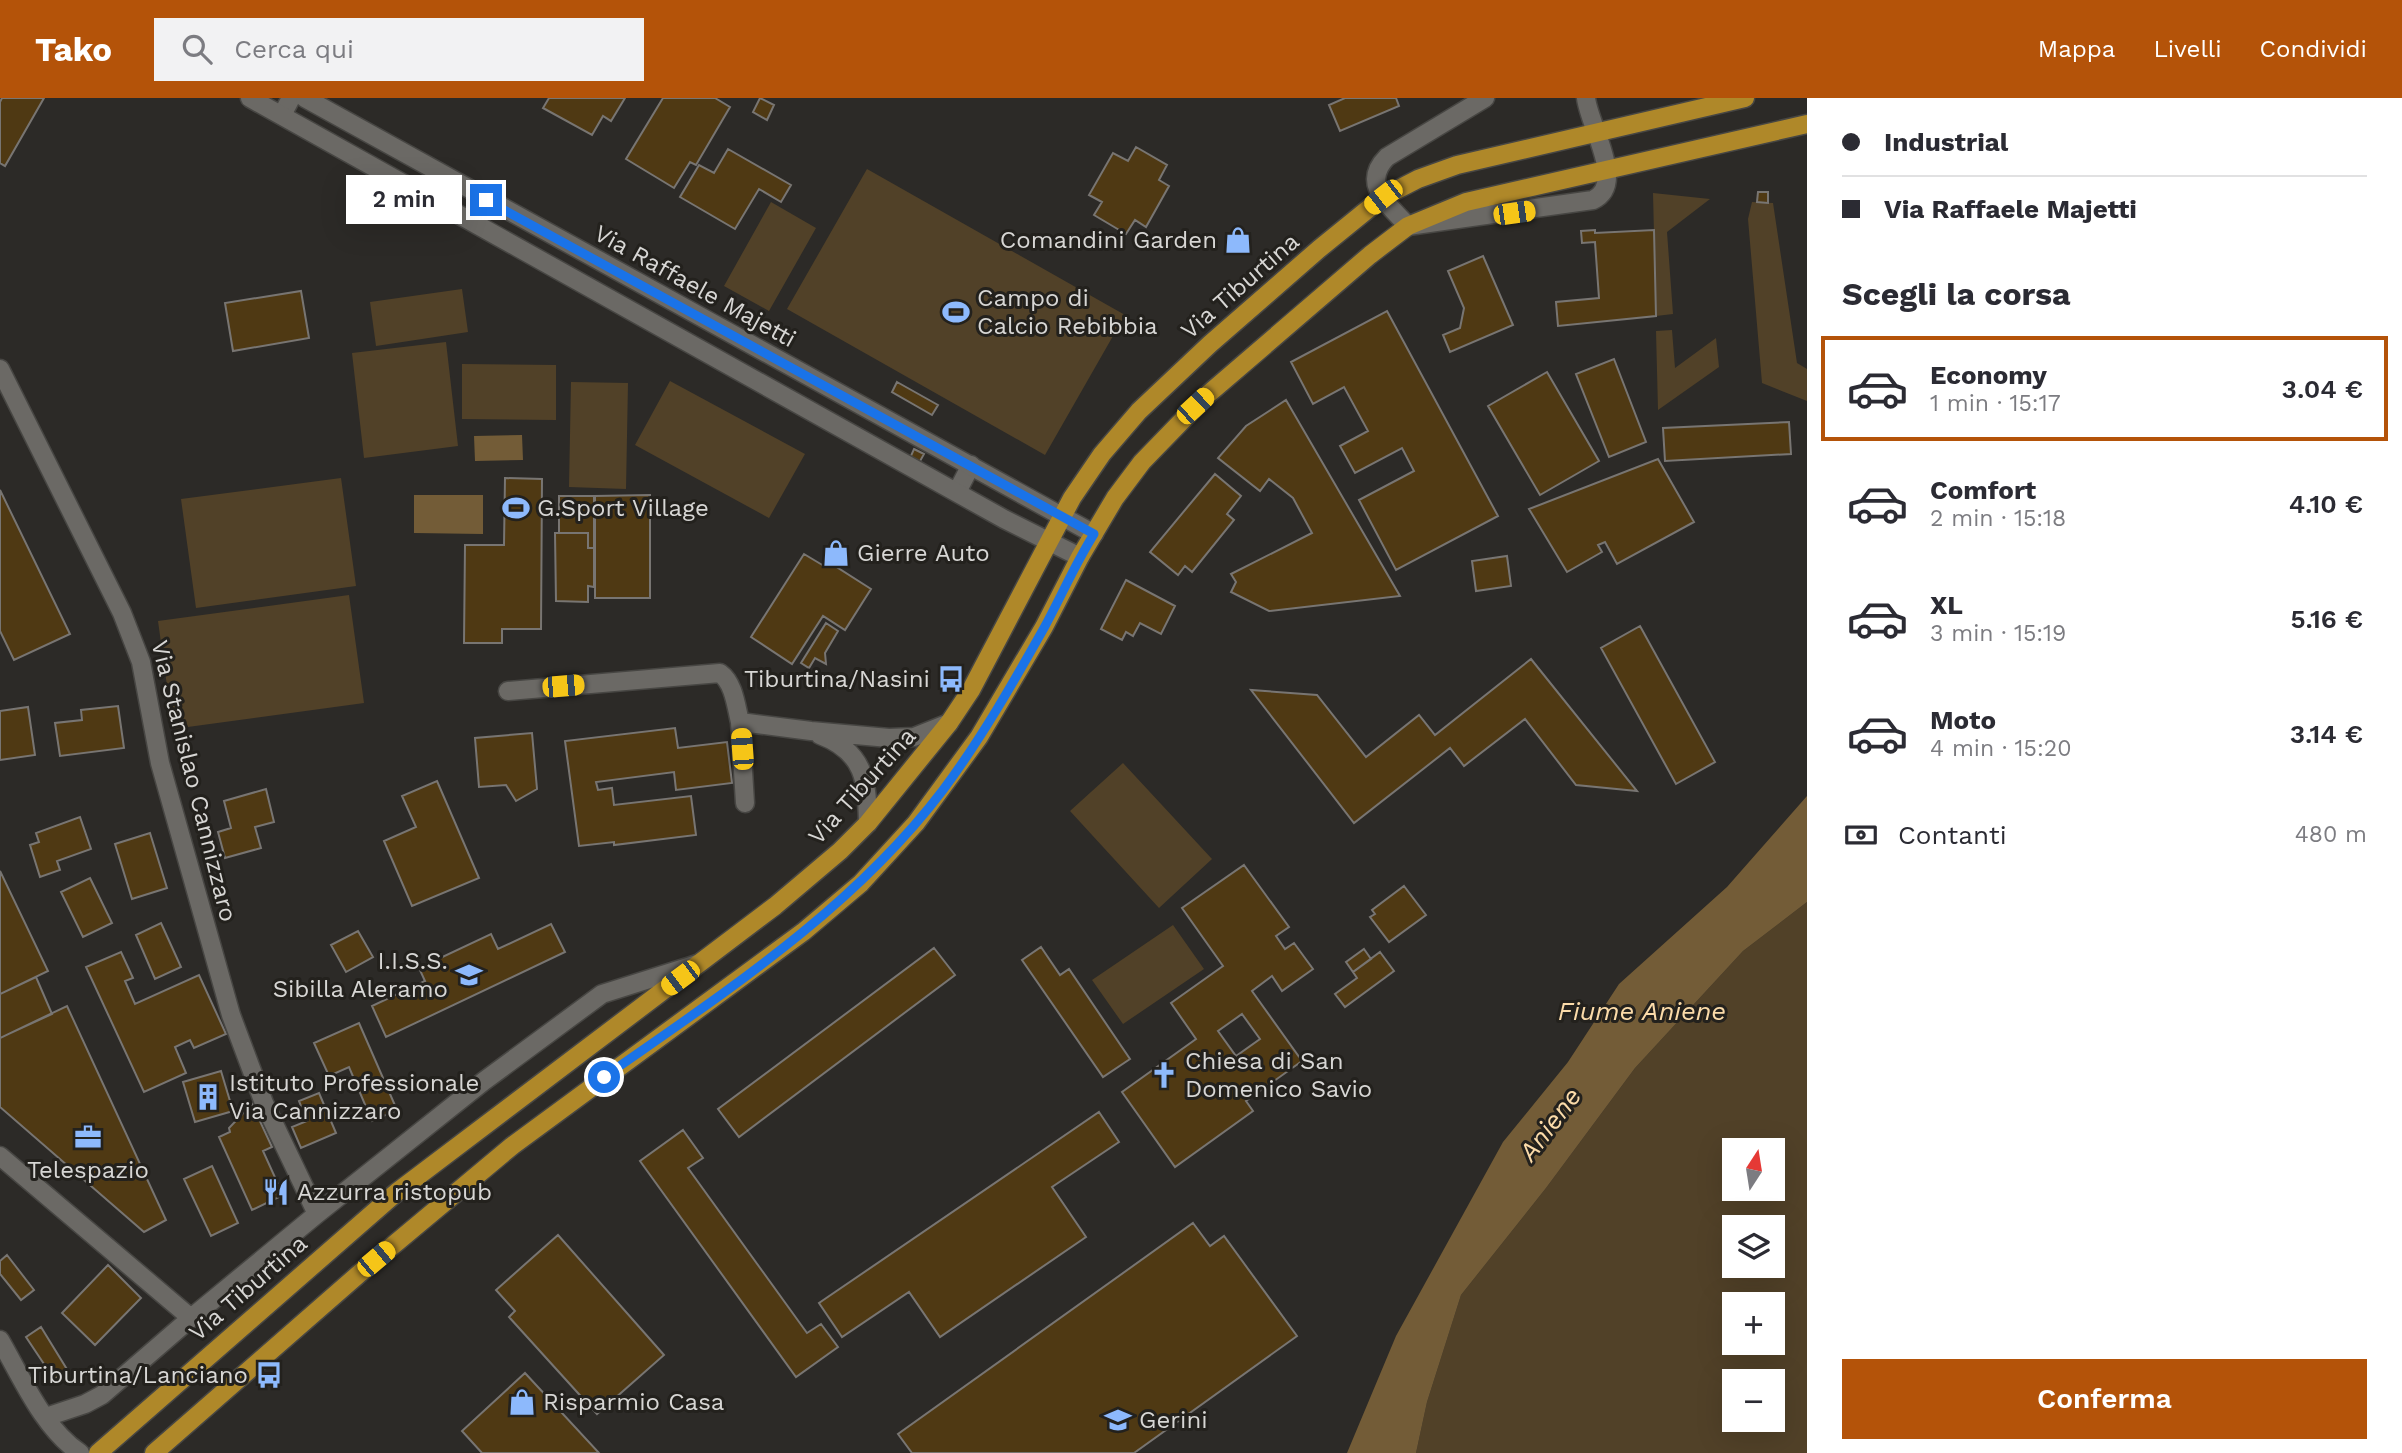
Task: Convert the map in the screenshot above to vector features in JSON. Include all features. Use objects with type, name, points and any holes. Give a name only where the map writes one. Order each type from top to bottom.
[{"type":"main road","name":"Via Tiburtina","points":[[98,1453],[397,1192],[813,876],[868,823],[949,723],[971,690],[1062,515],[1102,454],[1139,411],[1210,344],[1319,249],[1383,197],[1418,179],[1457,165],[1745,98]]},
{"type":"main road","points":[[154,1453],[360,1273],[512,1146],[803,932],[861,883],[930,806],[979,737],[1044,627],[1080,557],[1128,480],[1178,422],[1272,337],[1370,255],[1408,226],[1466,202],[1807,124]]},
{"type":"street","name":"Via Raffaele Majetti","points":[[250,98],[957,492],[1080,557]]},
{"type":"street","points":[[282,116],[291,98]]},
{"type":"street","name":"Via Raffaele Majetti","points":[[304,98],[1094,534]]},
{"type":"street","points":[[1485,98],[1387,156],[1380,164],[1375,176],[1377,187],[1408,226],[1593,200],[1601,196],[1607,188],[1607,168],[1585,101]]},
{"type":"street","points":[[403,181],[414,160]]},
{"type":"street","name":"Via Stanislao Cannizzaro","points":[[0,369],[137,648],[162,772],[231,1015],[264,1103],[317,1214]]},
{"type":"street","points":[[957,492],[971,465]]},
{"type":"street","points":[[508,691],[720,673],[727,678],[731,686],[740,722],[745,803]]},
{"type":"street","points":[[740,722],[811,732],[889,738],[914,737],[949,723]]},
{"type":"street","points":[[811,732],[840,744],[858,762],[866,786],[868,823]]},
{"type":"street","name":"Via Tiburtina","points":[[46,1416],[85,1404],[102,1395],[317,1214],[484,1081],[602,994],[702,962]]},
{"type":"street","points":[[0,1156],[191,1318]]},
{"type":"street","points":[[0,1340],[46,1416],[64,1440],[80,1453]]},
{"type":"shaded area","name":"Campo di Calcio Rebibbia","points":[[867,169],[1125,315],[1045,455],[787,309]]},
{"type":"shaded area","points":[[1653,193],[1710,199],[1667,232],[1673,314],[1656,316]]},
{"type":"shaded area","points":[[771,202],[816,228],[769,311],[724,286]]},
{"type":"shaded area","points":[[1752,202],[1773,203],[1797,363],[1807,369],[1807,401],[1762,383],[1748,219]]},
{"type":"shaded area","points":[[462,289],[468,332],[376,346],[370,302]]},
{"type":"shaded area","points":[[1672,330],[1675,368],[1716,338],[1719,367],[1658,410],[1656,331]]},
{"type":"shaded area","points":[[446,342],[458,446],[364,458],[352,353]]},
{"type":"shaded area","points":[[462,364],[556,365],[556,420],[462,419]]},
{"type":"shaded area","points":[[670,381],[805,454],[769,518],[635,445]]},
{"type":"shaded area","points":[[571,382],[628,383],[626,489],[569,487]]},
{"type":"shaded area","points":[[341,478],[356,586],[196,608],[181,499]]},
{"type":"shaded area","points":[[349,595],[364,703],[173,729],[158,621]]},
{"type":"shaded area","points":[[1123,763],[1212,859],[1159,908],[1070,811]]},
{"type":"shaded area","points":[[1807,902],[1807,1453],[1416,1453],[1427,1402],[1461,1295],[1546,1188],[1635,1068],[1743,951]]},
{"type":"shaded area","points":[[1173,925],[1204,969],[1123,1024],[1092,980]]},
{"type":"water","points":[[522,435],[523,460],[475,461],[474,436]]},
{"type":"water","points":[[414,495],[483,495],[483,534],[414,533]]},
{"type":"water","name":"Fiume Aniene","points":[[1807,796],[1807,902],[1743,951],[1635,1068],[1546,1188],[1461,1295],[1427,1402],[1416,1453],[1347,1453],[1396,1336],[1503,1142],[1568,1062],[1619,984],[1727,887]]},
{"type":"building","points":[[2,98],[44,98],[5,166],[0,163]]},
{"type":"building","points":[[549,98],[625,98],[611,121],[603,116],[592,135],[543,108]]},
{"type":"building","points":[[663,98],[715,98],[730,107],[696,165],[690,162],[674,188],[626,159]]},
{"type":"building","points":[[760,98],[774,105],[767,120],[753,112]]},
{"type":"building","points":[[1345,98],[1396,98],[1399,106],[1340,131],[1329,105]]},
{"type":"building","points":[[1136,147],[1167,165],[1159,180],[1169,186],[1146,227],[1135,220],[1126,234],[1094,215],[1102,202],[1089,195],[1113,153],[1128,161]]},
{"type":"building","points":[[728,149],[791,185],[781,202],[759,189],[735,229],[680,197],[699,165],[714,173]]},
{"type":"building","points":[[1758,192],[1768,192],[1768,203],[1757,202]]},
{"type":"building","points":[[1595,230],[1595,233],[1654,230],[1656,316],[1558,326],[1556,302],[1599,298],[1595,242],[1582,243],[1581,231]]},
{"type":"building","points":[[1483,256],[1513,325],[1450,352],[1443,335],[1460,328],[1464,308],[1448,271]]},
{"type":"building","points":[[301,291],[309,338],[233,351],[225,303]]},
{"type":"building","points":[[1387,311],[1498,516],[1396,570],[1359,500],[1414,471],[1402,448],[1355,473],[1340,446],[1368,431],[1344,387],[1313,404],[1291,362]]},
{"type":"building","points":[[1614,359],[1646,442],[1609,457],[1576,374]]},
{"type":"building","points":[[1547,372],[1599,461],[1540,495],[1488,406]]},
{"type":"building","points":[[897,382],[938,405],[932,415],[892,392]]},
{"type":"building","points":[[1286,400],[1400,596],[1269,611],[1231,592],[1236,582],[1231,574],[1312,533],[1293,498],[1269,479],[1260,491],[1218,458],[1246,426]]},
{"type":"building","points":[[1789,422],[1791,454],[1665,461],[1663,428]]},
{"type":"building","points":[[914,449],[924,454],[919,463],[910,458]]},
{"type":"building","points":[[1658,459],[1694,522],[1617,564],[1605,542],[1598,545],[1602,552],[1567,572],[1529,509]]},
{"type":"building","points":[[1215,474],[1241,496],[1227,514],[1234,520],[1192,572],[1185,566],[1178,575],[1150,552]]},
{"type":"building","points":[[505,478],[542,479],[541,629],[502,629],[502,643],[464,643],[465,545],[504,545]]},
{"type":"building","points":[[0,490],[70,634],[14,660],[0,631]]},
{"type":"building","points":[[650,495],[650,598],[595,598],[595,496]]},
{"type":"building","points":[[559,496],[594,496],[594,548],[588,548],[588,533],[559,533]]},
{"type":"building","points":[[555,533],[588,533],[588,548],[594,548],[594,587],[588,586],[588,602],[556,601]]},
{"type":"building","points":[[804,554],[824,566],[827,561],[871,589],[845,630],[823,616],[792,664],[751,637]]},
{"type":"building","points":[[1507,556],[1511,586],[1476,591],[1472,561]]},
{"type":"building","points":[[1126,580],[1175,606],[1161,634],[1140,623],[1133,636],[1126,632],[1122,640],[1101,629]]},
{"type":"building","points":[[826,623],[838,631],[825,653],[826,664],[815,658],[809,668],[801,663]]},
{"type":"building","points":[[1640,626],[1715,762],[1676,784],[1601,648]]},
{"type":"building","points":[[1531,659],[1637,791],[1576,785],[1525,719],[1464,766],[1450,748],[1354,823],[1251,690],[1317,695],[1366,757],[1419,715],[1435,735]]},
{"type":"building","points":[[118,706],[124,748],[60,756],[55,723],[82,720],[81,710]]},
{"type":"building","points":[[28,707],[35,755],[0,760],[0,711]]},
{"type":"building","points":[[675,728],[678,748],[727,742],[732,783],[676,790],[674,772],[596,782],[598,790],[612,788],[614,805],[691,796],[696,835],[614,845],[614,842],[579,846],[565,741]]},
{"type":"building","points":[[532,733],[537,789],[516,801],[506,785],[479,787],[475,738]]},
{"type":"building","points":[[437,781],[479,878],[412,906],[384,841],[416,827],[402,796]]},
{"type":"building","points":[[266,789],[274,822],[255,827],[261,848],[225,858],[218,832],[231,828],[224,801]]},
{"type":"building","points":[[80,817],[91,849],[57,861],[60,870],[40,877],[30,845],[39,842],[36,833]]},
{"type":"building","points":[[150,833],[167,888],[132,899],[115,844]]},
{"type":"building","points":[[1244,865],[1289,927],[1276,936],[1285,949],[1294,943],[1313,969],[1282,991],[1272,976],[1252,991],[1302,1061],[1246,1101],[1253,1111],[1175,1167],[1122,1092],[1196,1039],[1171,1003],[1223,966],[1182,908]],"holes":[[[1242,1014],[1260,1039],[1236,1056],[1218,1031]]]},
{"type":"building","points":[[0,871],[48,971],[0,994]]},
{"type":"building","points":[[90,878],[112,923],[83,937],[61,892]]},
{"type":"building","points":[[1404,886],[1426,915],[1389,942],[1370,917],[1375,914],[1372,910]]},
{"type":"building","points":[[161,923],[181,967],[155,979],[136,935]]},
{"type":"building","name":"I.I.S.S. Sibilla Aleramo","points":[[551,924],[565,952],[386,1037],[372,1006],[425,981],[419,968],[491,934],[498,949]]},
{"type":"building","points":[[358,931],[373,957],[346,972],[331,945]]},
{"type":"building","points":[[1041,947],[1060,975],[1069,969],[1130,1059],[1103,1077],[1022,960]]},
{"type":"building","points":[[934,948],[955,975],[739,1137],[718,1109]]},
{"type":"building","points":[[1364,949],[1371,959],[1353,972],[1346,962]]},
{"type":"building","points":[[121,952],[133,978],[125,981],[135,1004],[199,975],[226,1034],[194,1048],[190,1040],[175,1047],[186,1073],[144,1092],[86,967]]},
{"type":"building","points":[[1380,952],[1394,971],[1345,1007],[1335,994],[1357,978],[1353,972]]},
{"type":"building","points":[[36,977],[52,1014],[0,1038],[0,994]]},
{"type":"building","points":[[67,1006],[166,1220],[144,1232],[0,1107],[0,1038]]},
{"type":"building","points":[[359,1023],[397,1110],[372,1121],[349,1067],[329,1076],[314,1043]]},
{"type":"building","name":"Istituto Professionale Via Cannizzaro","points":[[221,1071],[233,1111],[195,1122],[183,1082]]},
{"type":"building","points":[[319,1093],[336,1133],[301,1148],[292,1127],[307,1121],[299,1101]]},
{"type":"building","points":[[252,1104],[272,1147],[263,1151],[283,1195],[252,1210],[219,1137],[230,1132],[229,1128]]},
{"type":"building","points":[[1099,1112],[1119,1142],[1052,1187],[1086,1237],[940,1337],[909,1292],[842,1337],[819,1303]]},
{"type":"building","points":[[683,1130],[703,1158],[688,1168],[807,1333],[821,1324],[838,1347],[796,1377],[640,1161]]},
{"type":"building","points":[[212,1166],[238,1223],[211,1236],[184,1179]]},
{"type":"building","points":[[1193,1223],[1210,1246],[1224,1236],[1297,1336],[1134,1453],[912,1453],[898,1434]]},
{"type":"building","points":[[558,1235],[664,1355],[597,1414],[509,1317],[515,1311],[496,1290]]},
{"type":"building","points":[[7,1255],[34,1290],[21,1300],[0,1274],[0,1261]]},
{"type":"building","points":[[108,1265],[141,1298],[95,1345],[62,1313]]},
{"type":"building","points":[[41,1327],[68,1371],[54,1379],[26,1337]]},
{"type":"building","name":"Risparmio Casa","points":[[525,1373],[599,1453],[482,1453],[462,1431]]},
{"type":"place","name":"Comandini Garden","points":[[1238,240]]},
{"type":"place","name":"Campo di Calcio Rebibbia","points":[[956,312]]},
{"type":"place","name":"G.Sport Village","points":[[516,508]]},
{"type":"place","name":"Gierre Auto","points":[[836,553]]},
{"type":"place","name":"Tiburtina/Nasini","points":[[951,679]]},
{"type":"place","name":"I.I.S.S. Sibilla Aleramo","points":[[469,975]]},
{"type":"place","name":"Chiesa di San Domenico Savio","points":[[1164,1075]]},
{"type":"place","name":"Istituto Professionale Via Cannizzaro","points":[[208,1097]]},
{"type":"place","name":"Telespazio","points":[[88,1137]]},
{"type":"place","name":"Azzurra ristopub","points":[[276,1192]]},
{"type":"place","name":"Tiburtina/Lanciano","points":[[269,1375]]},
{"type":"place","name":"Risparmio Casa","points":[[522,1402]]},
{"type":"place","name":"Gerini","points":[[1118,1420]]},
{"type":"route","points":[[486,200],[1094,534],[1002,702],[944,788],[899,843],[861,883],[821,918],[604,1077]]},
{"type":"water label","name":"Aniene","points":[[1550,1124]]}]
